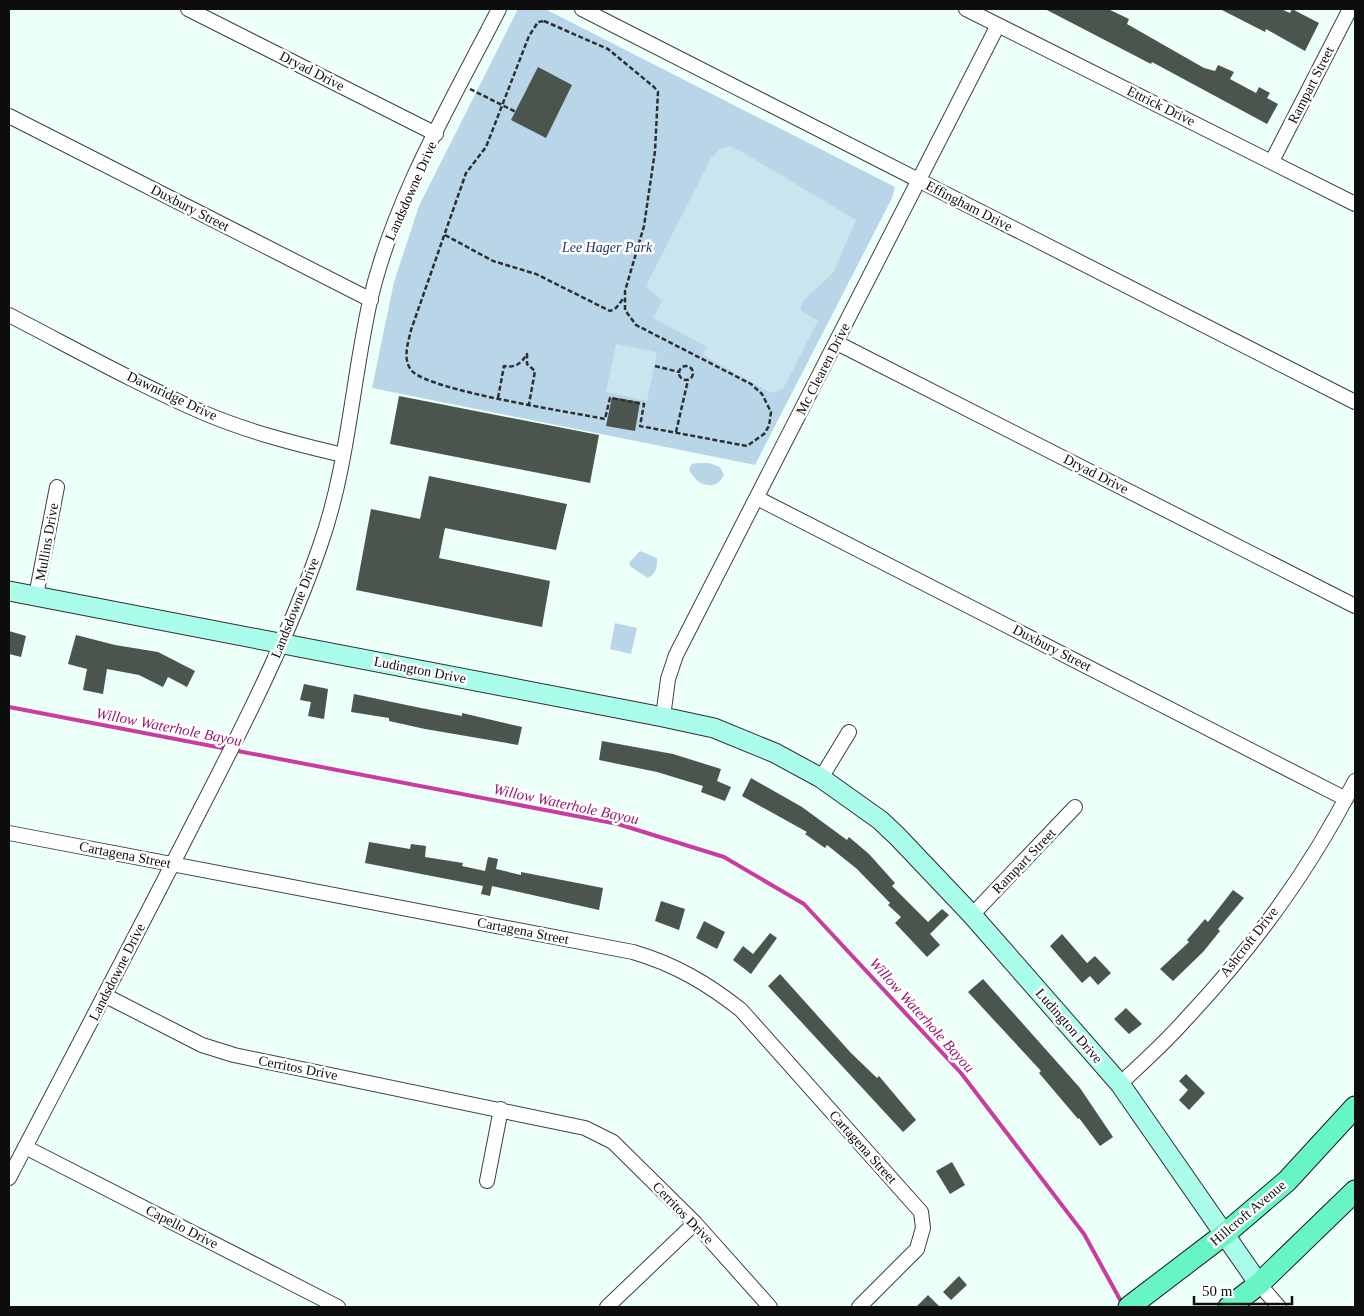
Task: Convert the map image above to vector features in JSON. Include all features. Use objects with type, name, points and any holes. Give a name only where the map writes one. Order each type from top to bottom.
[{"type":"main road","name":"Hillcroft Avenue","points":[[1135,1302],[1226,1233],[1286,1181],[1355,1107]]},
{"type":"main road","points":[[1229,1307],[1259,1284],[1355,1191]]},
{"type":"street","name":"Dryad Drive","points":[[188,9],[436,134]]},
{"type":"street","name":"Landsdowne Drive","points":[[9,1178],[106,996],[239,736],[281,644],[321,544],[343,454],[371,300],[392,227],[499,9]]},
{"type":"street","name":"Effingham Drive","points":[[582,9],[1355,402]]},
{"type":"street","name":"Ettrick Drive","points":[[966,9],[1355,204]]},
{"type":"street","name":"Rampart Street","points":[[1272,161],[1350,9]]},
{"type":"street","name":"Mc Clearen Drive","points":[[663,717],[668,679],[676,656],[998,25]]},
{"type":"street","name":"Duxbury Street","points":[[9,116],[371,300]]},
{"type":"street","name":"Dawnridge Drive","points":[[9,315],[154,390],[205,413],[285,441],[343,454]]},
{"type":"street","name":"Dryad Drive","points":[[837,343],[1355,606]]},
{"type":"street","name":"Mullins Drive","points":[[36,596],[57,487]]},
{"type":"street","name":"Duxbury Street","points":[[758,498],[1346,799]]},
{"type":"street","name":"Ludington Drive","points":[[9,591],[714,728],[775,753],[821,778],[880,820],[972,915],[1120,1084],[1226,1233],[1259,1284],[1279,1307]]},
{"type":"street","points":[[821,778],[849,732]]},
{"type":"street","name":"Ashcroft Drive","points":[[1120,1084],[1186,1020],[1250,944],[1314,854],[1355,781]]},
{"type":"street","name":"Rampart Street","points":[[972,915],[1075,807]]},
{"type":"street","name":"Cartagena Street","points":[[9,833],[632,952],[660,960],[686,972],[714,989],[741,1010],[921,1212],[924,1228],[917,1249],[859,1307]]},
{"type":"street","name":"Cerritos Drive","points":[[106,996],[202,1045],[234,1055],[501,1109],[598,1132],[613,1142],[695,1223],[770,1307]]},
{"type":"street","points":[[487,1182],[501,1109]]},
{"type":"street","name":"Capello Drive","points":[[25,1147],[338,1307]]},
{"type":"street","points":[[607,1307],[695,1223]]},
{"type":"path","points":[[544,20],[608,49],[658,92],[655,151],[644,226],[624,298],[625,310],[636,326],[751,384],[762,394],[771,412],[769,426],[755,443],[747,446],[640,426],[644,404],[610,398],[605,419],[498,398],[431,382],[411,370],[407,361],[406,351],[411,330],[445,234],[466,172],[486,147],[529,36],[538,22],[544,20]]},
{"type":"path","points":[[461,85],[516,112]]},
{"type":"path","points":[[445,234],[493,262],[536,274],[610,311],[616,308],[624,298]]},
{"type":"path","points":[[498,398],[504,366],[516,365],[523,361],[527,354],[527,364],[535,371],[529,404]]},
{"type":"path","points":[[654,366],[679,372]]},
{"type":"path","points":[[676,433],[688,380],[693,376],[690,367],[683,367],[679,372]]},
{"type":"path","points":[[679,372],[681,379],[688,380]]},
{"type":"green space","name":"Lee Hager Park","points":[[518,9],[545,9],[895,187],[892,198],[755,465],[372,388],[394,282],[419,206]]},
{"type":"green space","points":[[709,463],[720,467],[724,475],[716,484],[705,485],[700,483],[689,469],[692,464]]},
{"type":"green space","points":[[640,551],[657,558],[656,570],[648,578],[631,567],[629,563]]},
{"type":"green space","points":[[615,623],[637,628],[631,654],[610,649]]},
{"type":"shaded area","points":[[729,146],[739,150],[856,220],[833,273],[805,299],[800,310],[818,321],[783,389],[771,393],[703,355],[707,347],[653,318],[662,301],[646,286],[711,158],[720,149]]},
{"type":"shaded area","points":[[616,344],[657,352],[647,401],[606,392]]},
{"type":"building","points":[[1045,9],[1108,9],[1129,19],[1127,24],[1204,68],[1215,71],[1218,65],[1234,72],[1230,79],[1256,93],[1259,87],[1270,93],[1267,98],[1278,104],[1267,124],[1152,62],[1151,64]]},
{"type":"building","points":[[1220,9],[1281,9],[1290,13],[1292,9],[1319,23],[1305,51],[1266,29],[1265,32]]},
{"type":"building","points":[[538,67],[572,85],[546,138],[511,120]]},
{"type":"building","points":[[399,396],[599,435],[590,483],[390,444]]},
{"type":"building","points":[[612,397],[640,402],[635,431],[606,426]]},
{"type":"building","points":[[429,476],[567,504],[556,550],[445,528],[439,558],[550,581],[542,627],[356,590],[371,509],[420,519]]},
{"type":"building","points":[[9,631],[26,636],[21,657],[9,654]]},
{"type":"building","points":[[76,635],[115,645],[158,652],[195,671],[187,687],[168,677],[163,687],[139,675],[107,669],[103,694],[83,690],[87,669],[68,664]]},
{"type":"building","points":[[304,684],[328,689],[324,719],[308,716],[311,702],[300,700]]},
{"type":"building","points":[[354,694],[462,716],[462,713],[522,727],[518,745],[425,729],[389,721],[389,718],[351,712]]},
{"type":"building","points":[[602,741],[673,754],[721,769],[717,781],[731,787],[725,801],[701,792],[703,786],[657,772],[599,760]]},
{"type":"building","points":[[751,778],[802,807],[847,840],[849,837],[869,854],[895,883],[892,886],[928,922],[942,909],[949,915],[930,934],[940,945],[927,957],[895,923],[901,917],[888,905],[890,903],[857,869],[827,845],[825,848],[805,834],[807,832],[742,796]]},
{"type":"building","points":[[369,842],[410,849],[411,844],[426,846],[425,857],[463,863],[462,866],[485,871],[488,857],[498,859],[496,869],[521,875],[521,872],[603,888],[599,910],[492,886],[490,896],[481,894],[483,886],[365,863]]},
{"type":"building","points":[[1233,890],[1244,898],[1218,929],[1220,931],[1203,952],[1173,981],[1160,969],[1189,942],[1187,940],[1205,919],[1208,922]]},
{"type":"building","points":[[661,901],[685,909],[679,930],[655,921]]},
{"type":"building","points":[[704,921],[725,932],[717,949],[696,938]]},
{"type":"building","points":[[770,933],[777,938],[751,974],[733,960],[743,946],[753,954]]},
{"type":"building","points":[[1062,934],[1087,963],[1095,956],[1111,973],[1098,985],[1090,976],[1082,983],[1050,946]]},
{"type":"building","points":[[780,974],[851,1053],[877,1078],[879,1076],[916,1120],[903,1132],[768,986]]},
{"type":"building","points":[[983,979],[1080,1088],[1113,1137],[1100,1146],[1079,1118],[1039,1073],[1041,1071],[968,992]]},
{"type":"building","points":[[1126,1008],[1142,1024],[1129,1034],[1114,1019]]},
{"type":"building","points":[[1186,1074],[1205,1093],[1189,1110],[1179,1100],[1188,1090],[1179,1081]]},
{"type":"building","points":[[952,1162],[965,1185],[950,1194],[936,1171]]},
{"type":"building","points":[[959,1276],[967,1285],[951,1300],[943,1292]]},
{"type":"building","points":[[928,1295],[940,1307],[916,1307]]},
{"type":"waterway","name":"Willow Waterhole Bayou","points":[[9,707],[618,824],[724,857],[804,904],[961,1073],[1084,1234],[1123,1305]]}]
